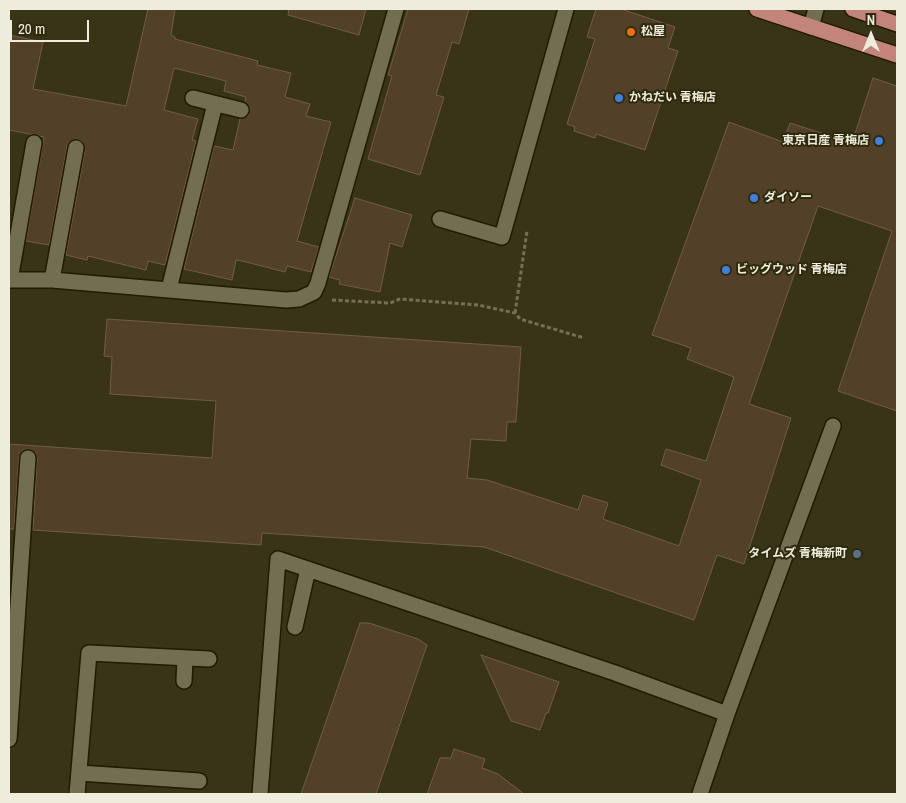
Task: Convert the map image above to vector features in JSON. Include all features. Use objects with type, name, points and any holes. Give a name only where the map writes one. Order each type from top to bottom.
[{"type":"main road","points":[[757,9],[897,55]]},
{"type":"main road","points":[[853,9],[897,24]]},
{"type":"street","points":[[34,143],[10,280],[52,280],[286,300],[299,299],[314,292],[396,9]]},
{"type":"street","points":[[440,219],[502,237],[566,9]]},
{"type":"street","points":[[811,27],[816,9]]},
{"type":"street","points":[[193,98],[241,110]]},
{"type":"street","points":[[169,289],[215,104]]},
{"type":"street","points":[[52,280],[76,148]]},
{"type":"street","points":[[700,794],[727,714],[833,426]]},
{"type":"street","points":[[9,739],[28,458]]},
{"type":"street","points":[[260,794],[278,559],[606,670],[727,714]]},
{"type":"street","points":[[295,626],[308,569]]},
{"type":"street","points":[[77,794],[89,653],[209,658]]},
{"type":"street","points":[[184,681],[185,658]]},
{"type":"street","points":[[79,774],[173,787],[198,781]]},
{"type":"path","points":[[314,292],[321,299],[390,303],[400,299],[478,306],[515,312],[520,319],[584,338]]},
{"type":"building","points":[[148,9],[175,9],[171,35],[175,39],[258,61],[257,65],[291,73],[285,97],[310,104],[306,116],[331,122],[297,241],[319,247],[311,272],[287,266],[285,272],[236,260],[232,280],[184,269],[214,146],[233,150],[240,119],[248,116],[250,108],[245,102],[246,97],[224,91],[226,81],[174,68],[164,110],[198,119],[192,140],[196,141],[165,265],[148,261],[146,270],[88,256],[87,260],[66,255],[85,150],[82,141],[77,139],[69,142],[67,146],[49,245],[26,241],[44,137],[9,130],[9,35],[43,42],[33,89],[126,106]]},
{"type":"building","points":[[289,9],[366,9],[359,35],[288,15]]},
{"type":"building","points":[[408,9],[469,9],[459,44],[452,42],[436,95],[444,97],[420,175],[368,159],[392,76],[388,75]]},
{"type":"building","points":[[596,9],[621,9],[675,27],[668,48],[678,51],[645,150],[596,134],[595,138],[574,131],[575,127],[567,124],[595,39],[587,37]]},
{"type":"building","points":[[873,78],[897,86],[897,411],[838,391],[892,231],[818,206],[749,404],[791,418],[744,564],[717,555],[694,620],[484,547],[262,533],[261,545],[33,530],[37,459],[36,453],[29,449],[23,450],[19,457],[14,529],[9,529],[9,444],[212,458],[216,401],[110,394],[112,357],[104,356],[107,319],[521,347],[516,422],[507,422],[506,441],[471,439],[467,478],[487,480],[578,510],[583,495],[608,503],[603,519],[679,546],[701,480],[661,465],[666,449],[706,461],[734,377],[687,359],[691,348],[652,335],[729,122],[783,142],[790,123],[852,143]]},
{"type":"building","points":[[355,198],[412,215],[402,247],[390,243],[380,292],[339,284],[340,280],[329,277]]},
{"type":"building","points":[[360,623],[369,623],[418,639],[427,645],[376,794],[301,794]]},
{"type":"building","points":[[481,655],[559,682],[540,730],[511,721]]},
{"type":"building","points":[[454,749],[485,759],[482,768],[498,774],[524,794],[427,794],[440,758],[451,758]]},
{"type":"place","name":"松屋","points":[[631,32]]},
{"type":"place","name":"かねだい 青梅店","points":[[619,98]]},
{"type":"place","name":"東京日産 青梅店","points":[[879,141]]},
{"type":"place","name":"ダイソー","points":[[754,198]]},
{"type":"place","name":"ビッグウッド 青梅店","points":[[726,270]]},
{"type":"place","name":"タイムズ 青梅新町","points":[[857,554]]}]
